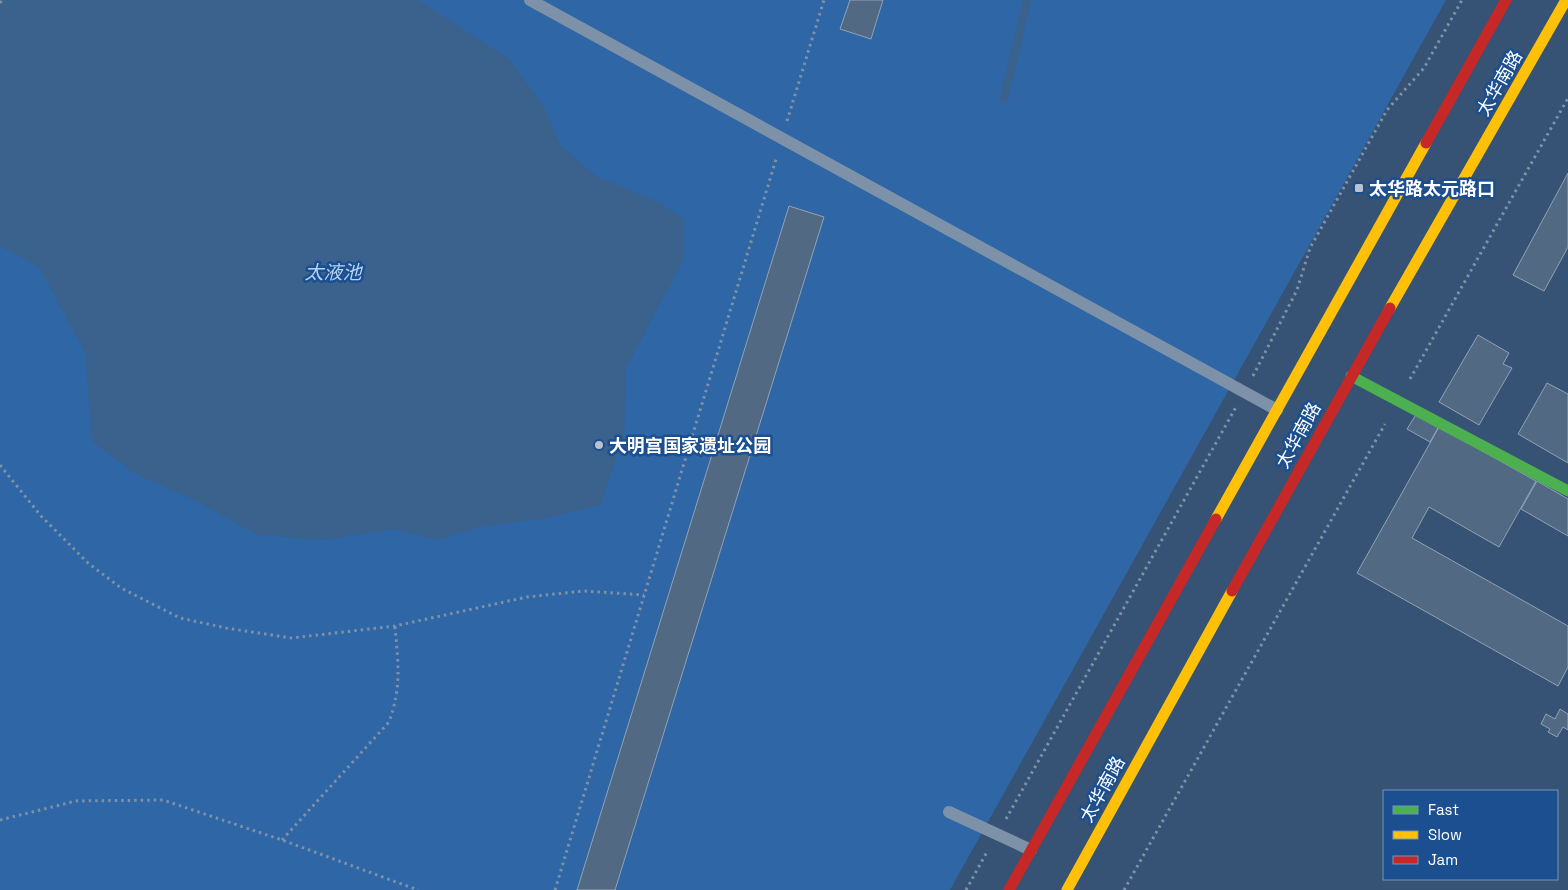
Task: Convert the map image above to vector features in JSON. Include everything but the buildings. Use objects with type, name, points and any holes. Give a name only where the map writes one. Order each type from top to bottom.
[{"type":"main road","name":"太华南路","points":[[1009,890],[1506,0]]},
{"type":"main road","name":"太华南路","points":[[1067,890],[1351,376],[1566,0]]},
{"type":"main road","points":[[1351,376],[1568,491]]},
{"type":"lane","points":[[530,0],[1277,410]]},
{"type":"lane","points":[[949,812],[1031,850]]},
{"type":"path","points":[[555,890],[824,0]]},
{"type":"path","points":[[966,890],[1244,392],[1297,290],[1310,248],[1387,110],[1424,68],[1462,0]]},
{"type":"path","points":[[1124,890],[1568,98]]},
{"type":"path","points":[[0,465],[41,516],[88,563],[122,588],[180,618],[226,628],[292,638],[395,626],[527,597],[584,591],[644,595]]},
{"type":"path","points":[[282,840],[389,722],[398,698],[395,626]]},
{"type":"path","points":[[0,820],[76,801],[163,800],[282,840],[418,890]]},
{"type":"shaded area","name":"大明宫国家遗址公园","points":[[0,0],[1446,0],[950,890],[0,890]]},
{"type":"water","name":"太液池","points":[[0,0],[418,0],[509,59],[543,106],[561,146],[596,176],[658,202],[683,218],[684,258],[626,368],[624,436],[600,505],[548,518],[480,527],[436,540],[394,529],[324,540],[258,535],[202,504],[133,472],[92,441],[85,352],[39,267],[0,246]]},
{"type":"waterway","points":[[1004,99],[1027,0]]},
{"type":"traffic: fast","points":[[1351,376],[1568,491]]},
{"type":"traffic: slow","points":[[1390,308],[1566,0]]},
{"type":"traffic: slow","points":[[1216,519],[1426,143]]},
{"type":"traffic: slow","points":[[1067,890],[1232,591]]},
{"type":"traffic: jam","points":[[1426,143],[1506,0]]},
{"type":"traffic: jam","points":[[1232,591],[1390,308]]},
{"type":"traffic: jam","points":[[1009,890],[1216,519]]},
{"type":"place","name":"太华路太元路口","points":[[1359,188]]},
{"type":"place","name":"大明宫国家遗址公园","points":[[599,445]]}]
